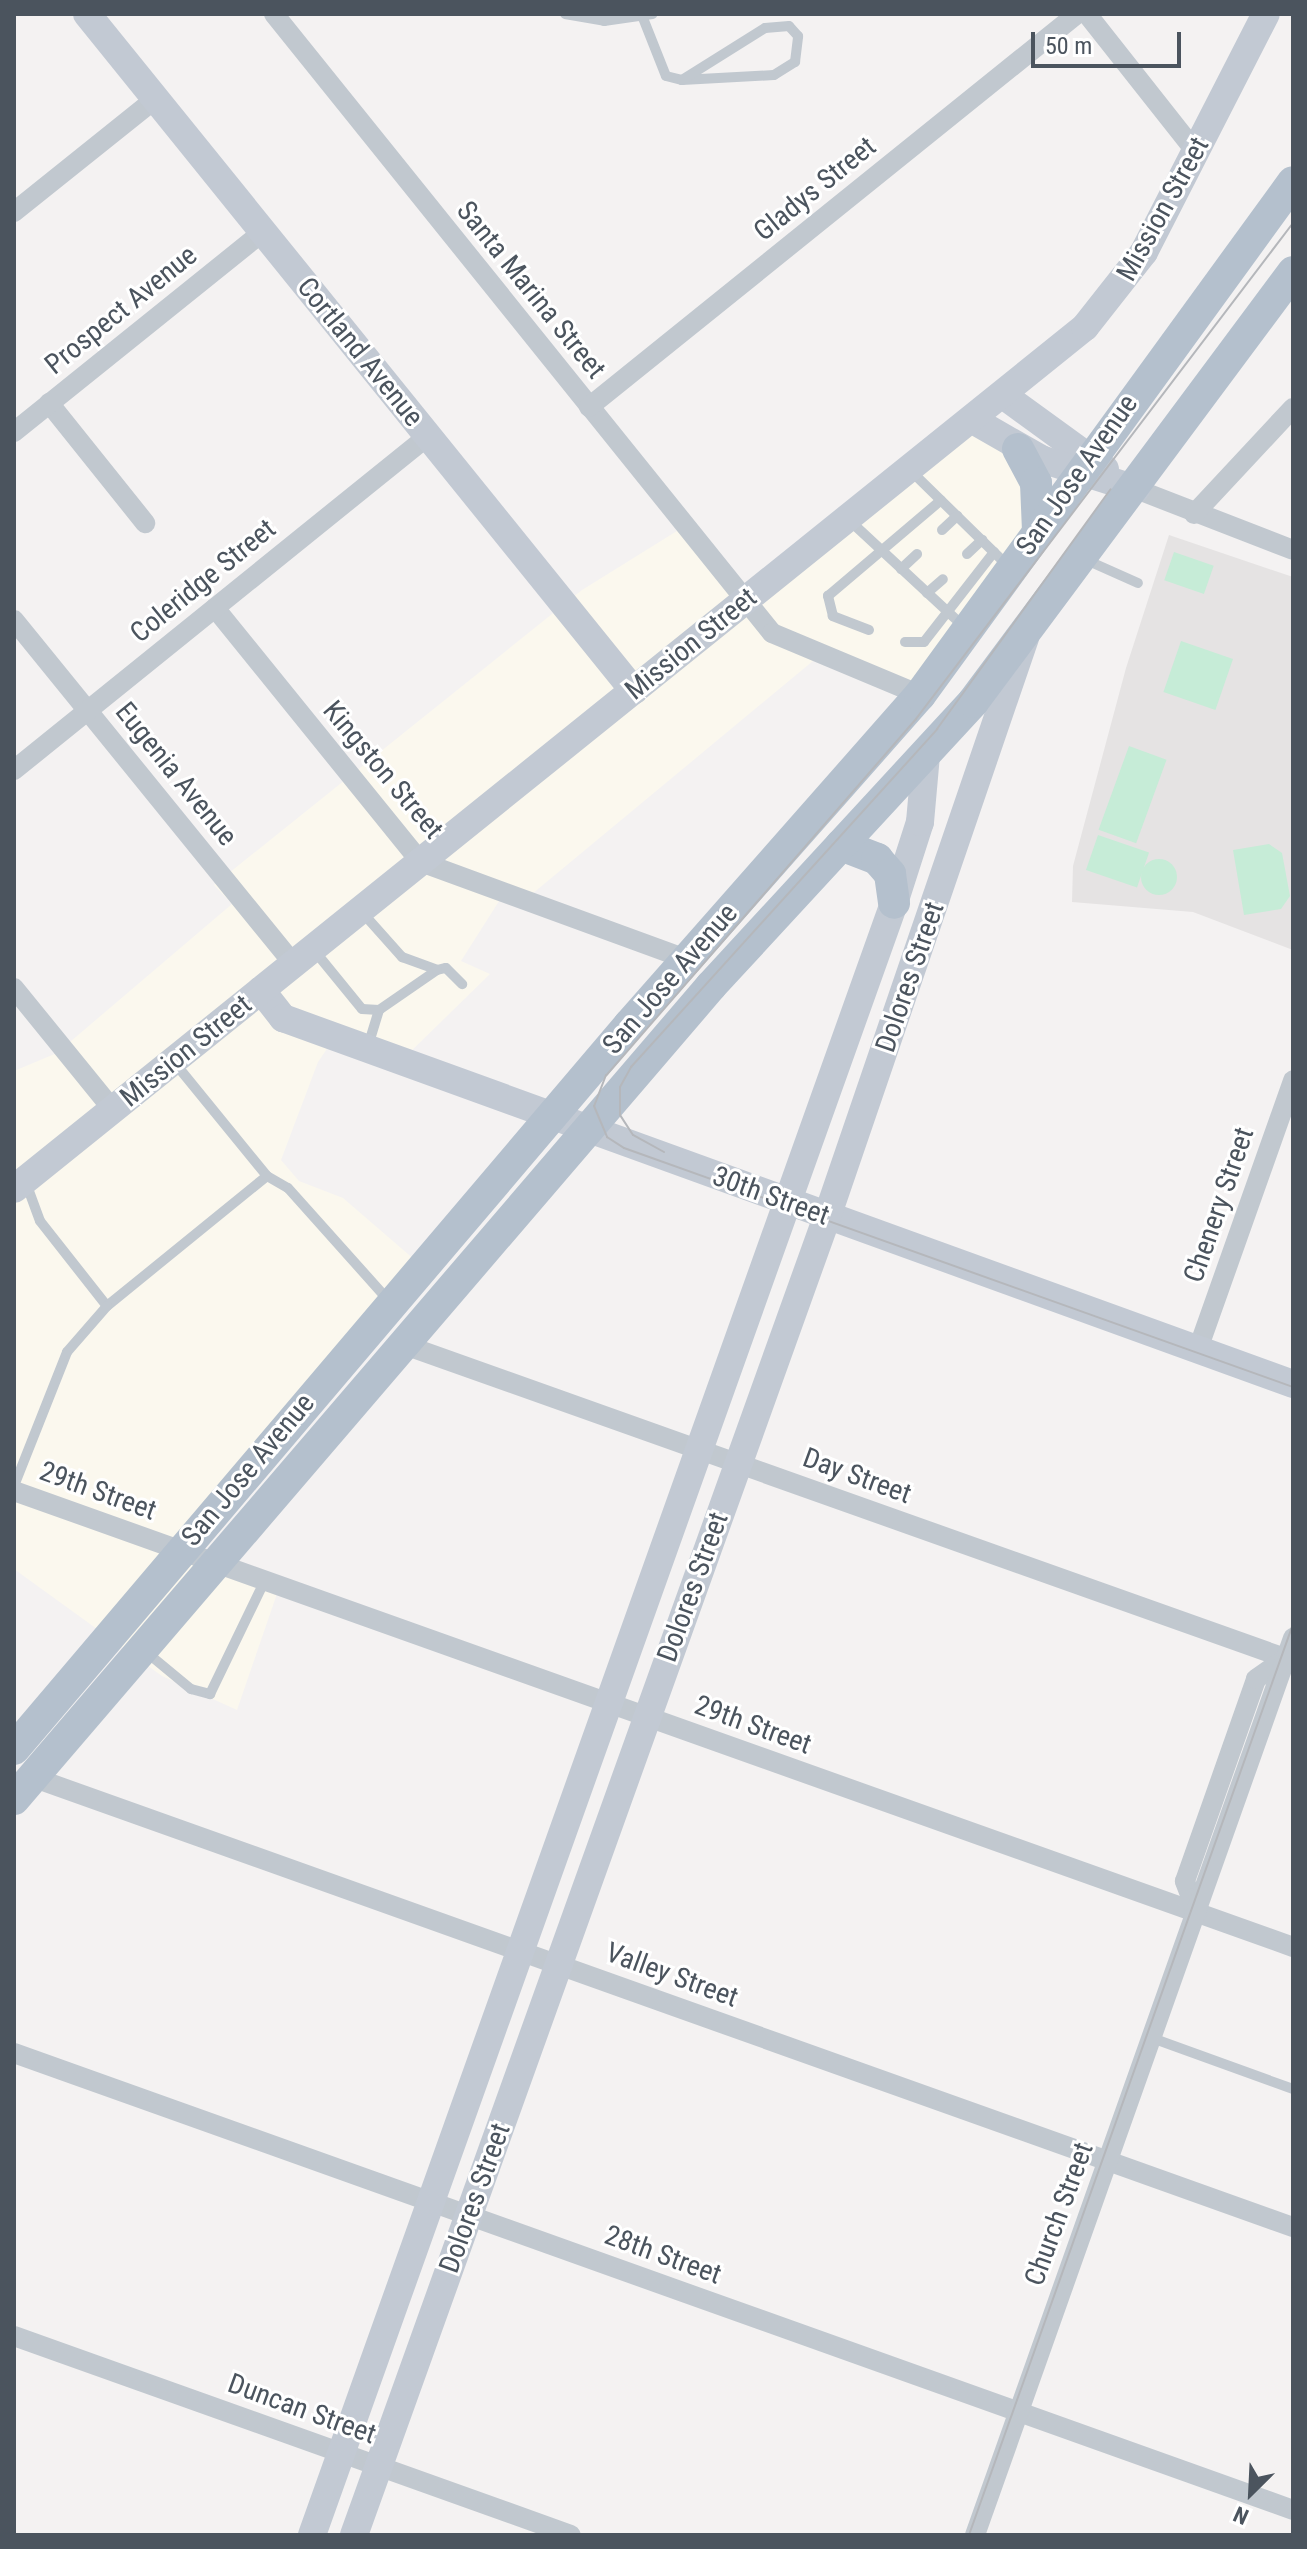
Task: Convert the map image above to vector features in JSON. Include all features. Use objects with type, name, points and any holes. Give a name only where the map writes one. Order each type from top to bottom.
[{"type":"main road","name":"Cortland Avenue","points":[[87,14],[634,691]]},
{"type":"main road","name":"Mission Street","points":[[18,1179],[113,1110],[1085,327],[1126,281],[1266,14]]},
{"type":"main road","name":"San Jose Avenue","points":[[14,1749],[180,1550],[686,959],[920,695],[947,657],[956,619],[1003,561],[1038,531],[1082,464],[1293,182]]},
{"type":"main road","name":"San Jose Avenue","points":[[23,1788],[213,1562],[587,1130],[841,845],[926,755],[1025,638],[1293,272]]},
{"type":"main road","points":[[1003,395],[1082,464]]},
{"type":"main road","points":[[973,420],[1018,449],[1082,464],[1136,489]]},
{"type":"main road","points":[[1018,449],[1036,483],[1038,531]]},
{"type":"main road","name":"Dolores Street","points":[[354,2535],[827,1216],[1025,638]]},
{"type":"main road","points":[[926,755],[947,657]]},
{"type":"main road","name":"Dolores Street","points":[[312,2535],[894,903],[920,822],[926,755]]},
{"type":"main road","points":[[841,845],[877,859],[890,874],[894,903]]},
{"type":"main road","points":[[871,966],[908,979]]},
{"type":"main road","name":"30th Street","points":[[261,990],[283,1018],[1293,1384]]},
{"type":"street","name":"Santa Marina Street","points":[[274,14],[772,633],[920,695]]},
{"type":"street","name":"Gladys Street","points":[[589,407],[1077,14]]},
{"type":"street","points":[[1087,14],[1196,152]]},
{"type":"street","points":[[14,212],[155,99]]},
{"type":"street","name":"Prospect Avenue","points":[[14,432],[263,232]]},
{"type":"street","points":[[49,403],[145,523]]},
{"type":"street","points":[[1194,514],[1293,408]]},
{"type":"street","name":"Coleridge Street","points":[[14,770],[428,436]]},
{"type":"street","points":[[1136,489],[1293,550]]},
{"type":"street","name":"Kingston Street","points":[[215,608],[421,862],[686,959]]},
{"type":"street","name":"Eugenia Avenue","points":[[14,620],[88,710],[303,956]]},
{"type":"street","points":[[14,988],[113,1110]]},
{"type":"street","name":"Chenery Street","points":[[1198,1349],[1293,1080]]},
{"type":"street","name":"Day Street","points":[[402,1344],[1290,1658]]},
{"type":"street","name":"29th Street","points":[[14,1489],[1293,1947]]},
{"type":"street","name":"Church Street","points":[[975,2535],[1290,1658],[1293,1638]]},
{"type":"street","name":"Valley Street","points":[[23,1788],[521,1951],[1293,2227]]},
{"type":"street","name":"28th Street","points":[[14,2053],[1293,2510]]},
{"type":"street","name":"Duncan Street","points":[[14,2336],[571,2535]]},
{"type":"lane","points":[[565,14],[648,16],[666,76],[682,80],[774,75],[795,62],[798,36],[789,26],[765,28],[682,80]]},
{"type":"lane","points":[[909,470],[1003,561]]},
{"type":"lane","points":[[869,630],[833,616],[827,602],[941,500]]},
{"type":"lane","points":[[942,530],[957,516]]},
{"type":"lane","points":[[848,519],[956,619],[924,642],[905,642]]},
{"type":"lane","points":[[967,554],[982,540]]},
{"type":"lane","points":[[901,569],[917,554]]},
{"type":"lane","points":[[1082,558],[1138,583]]},
{"type":"lane","points":[[927,593],[943,579]]},
{"type":"lane","points":[[361,910],[402,957],[437,970]]},
{"type":"lane","points":[[303,956],[362,1009],[379,1010],[437,970],[446,968],[462,984]]},
{"type":"lane","points":[[367,1049],[379,1010]]},
{"type":"lane","points":[[174,1061],[267,1176],[288,1188],[391,1303]]},
{"type":"lane","points":[[14,1489],[67,1352],[107,1306],[267,1176]]},
{"type":"lane","points":[[18,1179],[40,1221],[107,1306]]},
{"type":"lane","points":[[141,1648],[191,1689],[210,1694],[265,1580]]},
{"type":"lane","points":[[1152,2038],[1293,2089]]},
{"type":"shaded area","points":[[973,420],[1018,449],[1038,531],[925,685],[825,651],[526,899],[501,898],[461,961],[490,974],[401,1061],[335,1037],[318,1062],[281,1160],[299,1181],[343,1198],[423,1267],[180,1550],[280,1585],[237,1710],[162,1676],[14,1569],[14,1071],[57,1053],[232,904],[214,885],[582,590],[685,526],[745,601]]},
{"type":"shaded area","points":[[1169,535],[1293,577],[1293,950],[1193,912],[1072,902],[1073,866],[1126,668]]},
{"type":"green space","points":[[1174,552],[1214,566],[1204,594],[1164,580]]},
{"type":"green space","points":[[1181,641],[1233,659],[1215,710],[1163,692]]},
{"type":"green space","points":[[1129,746],[1167,760],[1136,843],[1099,830]]},
{"type":"green space","points":[[1098,835],[1149,853],[1137,888],[1086,870]]},
{"type":"green space","points":[[1269,844],[1282,853],[1290,896],[1281,909],[1244,915],[1233,850]]},
{"type":"green space","points":[[1159,859],[1172,864],[1177,877],[1172,890],[1159,895],[1146,890],[1141,877],[1146,864]]},
{"type":"tram line","points":[[1293,223],[916,719],[606,1075],[594,1106],[607,1137],[624,1148],[1293,1387]]},
{"type":"tram line","points":[[664,1152],[633,1135],[620,1115],[620,1087],[631,1067],[937,729],[1111,489]]},
{"type":"tram line","points":[[969,2535],[1293,1624]]}]
